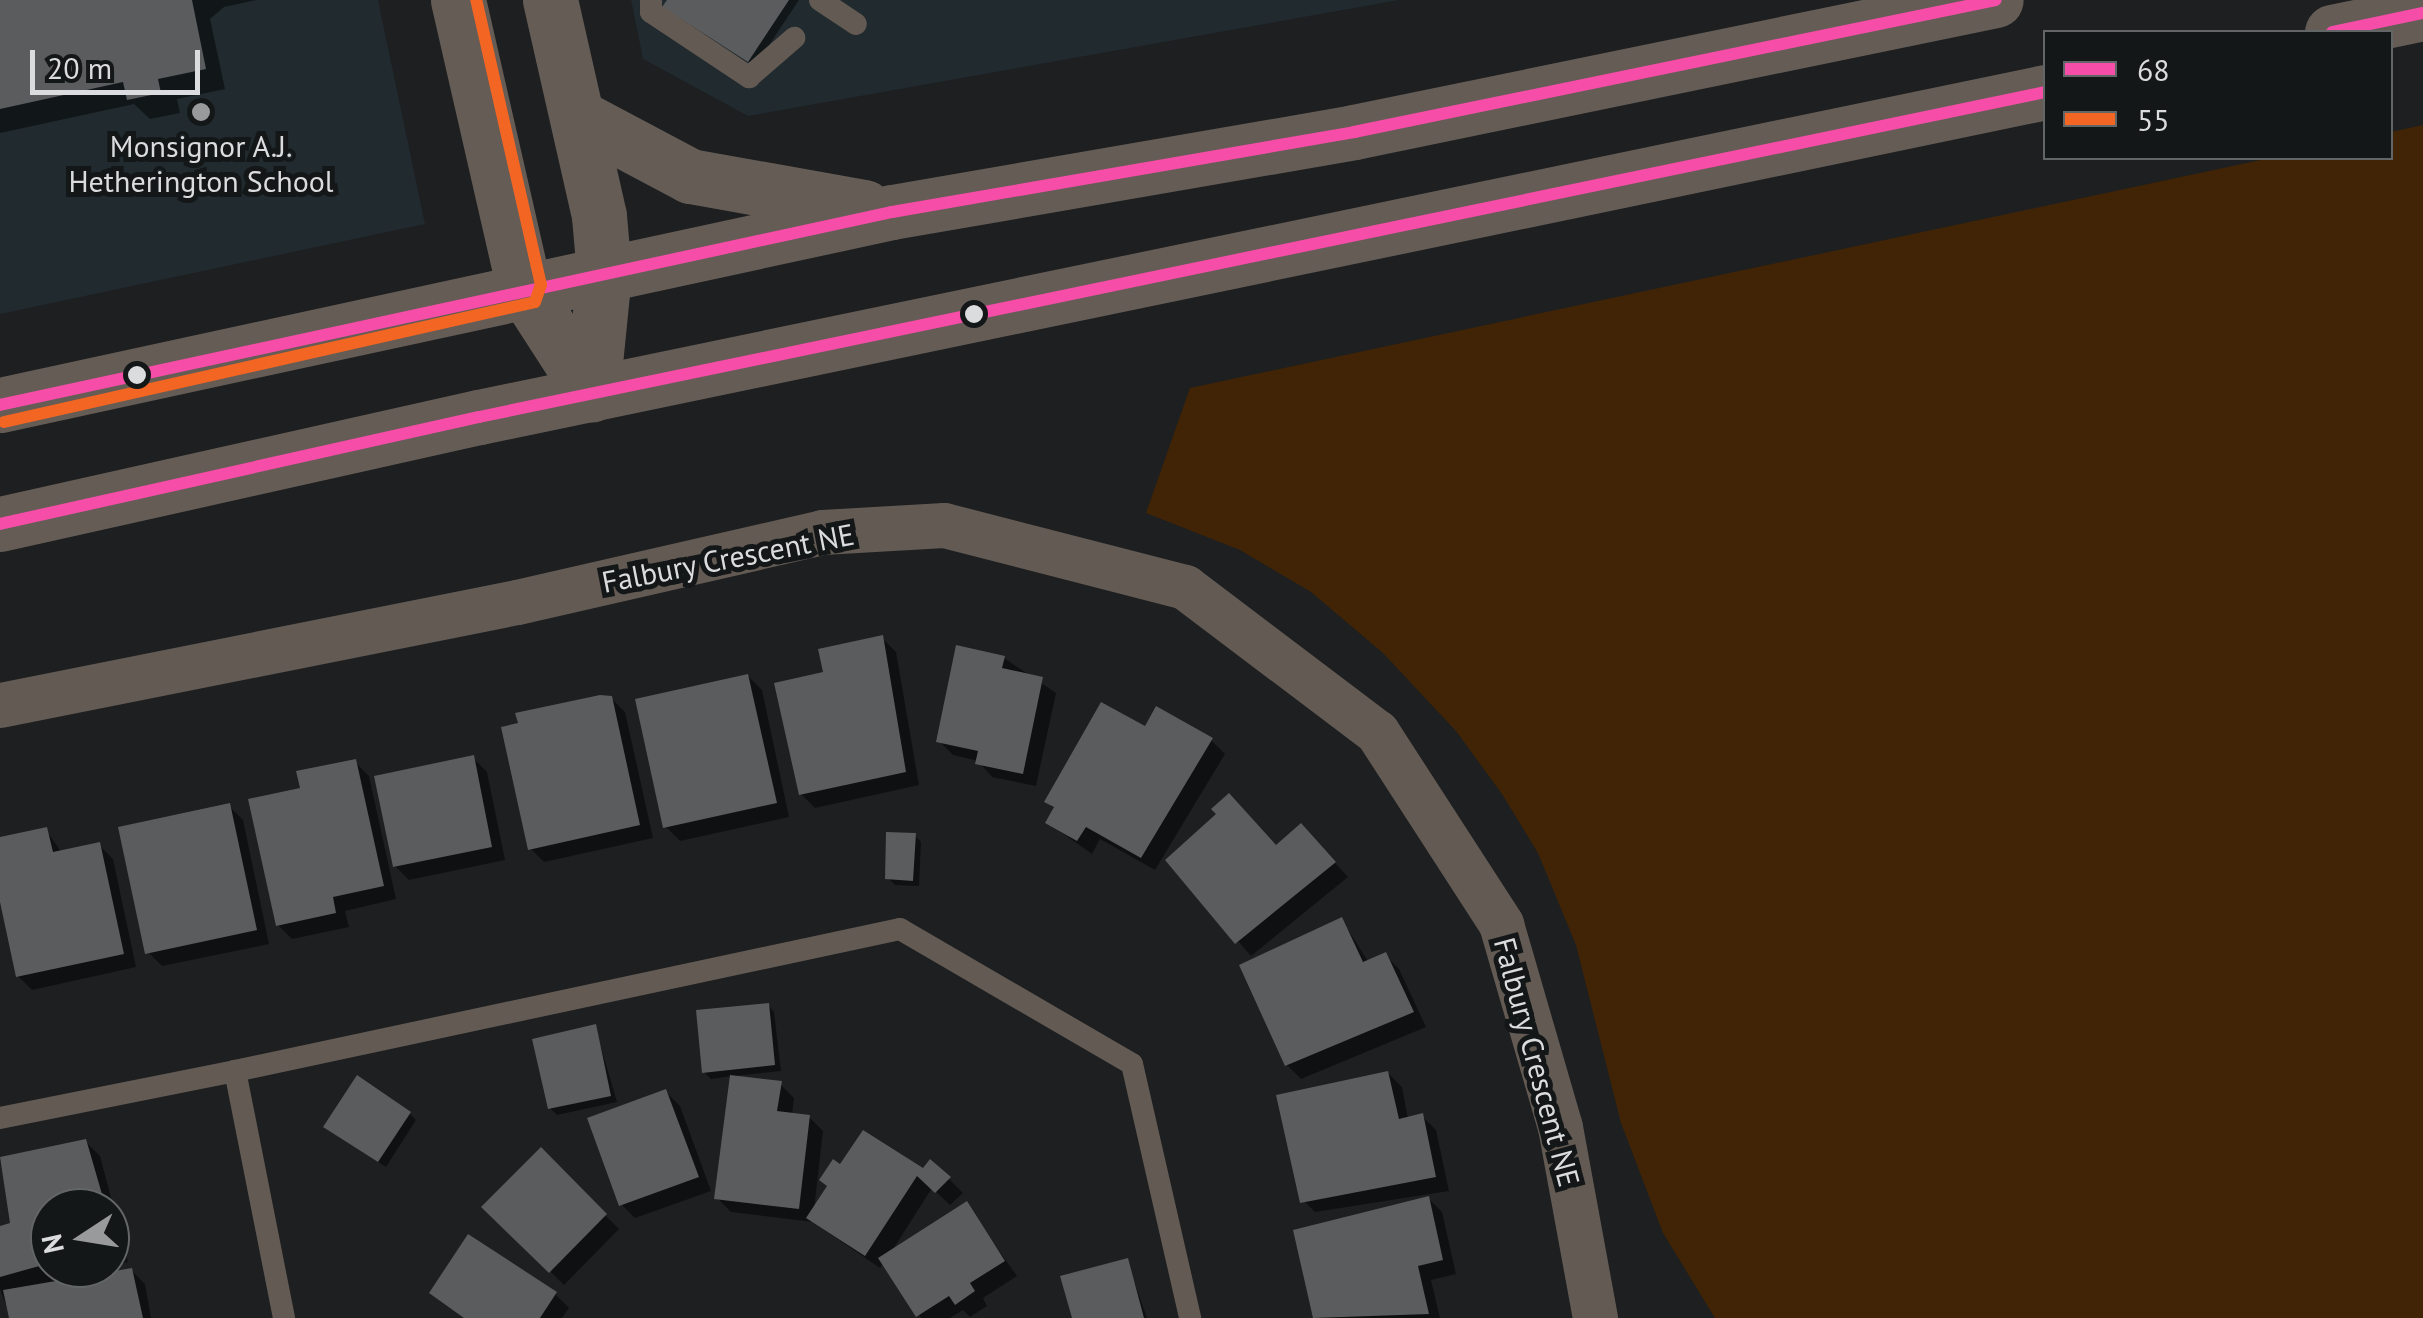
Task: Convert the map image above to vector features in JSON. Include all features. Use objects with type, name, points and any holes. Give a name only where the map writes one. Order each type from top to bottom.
[{"type":"main road","points":[[458,0],[524,289],[592,394]]},
{"type":"main road","points":[[550,0],[600,216],[604,274],[592,394]]},
{"type":"main road","points":[[0,405],[892,212],[1354,132],[1996,0]]},
{"type":"main road","points":[[2342,30],[2423,14]]},
{"type":"main road","points":[[0,524],[592,394],[2043,93]]},
{"type":"main road","points":[[577,116],[690,176],[892,212]]},
{"type":"street","name":"Falbury Crescent NE","points":[[0,705],[517,602],[822,532],[944,524],[1186,587],[1377,732],[1501,924],[1560,1127],[1594,1318]]},
{"type":"lane","points":[[652,0],[651,12],[749,76],[794,38]]},
{"type":"lane","points":[[820,0],[856,24]]},
{"type":"lane","points":[[0,1118],[900,929],[1132,1064],[1190,1318]]},
{"type":"lane","points":[[235,1070],[284,1318]]},
{"type":"shaded area","name":"Monsignor A.J. Hetherington School","points":[[0,0],[378,0],[425,224],[0,314]]},
{"type":"shaded area","points":[[631,0],[1399,0],[748,116],[643,59]]},
{"type":"shaded area","points":[[2423,125],[2423,1318],[1715,1318],[1663,1233],[1621,1123],[1576,945],[1538,853],[1502,794],[1456,731],[1383,653],[1311,592],[1240,550],[1146,513],[1190,388],[2261,160],[2393,160],[2393,132]]},
{"type":"building","points":[[0,0],[192,0],[206,69],[158,79],[161,93],[127,100],[123,82],[0,109]]},
{"type":"building","points":[[667,0],[789,0],[748,62],[662,7]]},
{"type":"building","points":[[883,635],[906,772],[799,795],[774,683],[823,672],[818,649]]},
{"type":"building","points":[[956,645],[1005,656],[1002,668],[1043,677],[1023,774],[975,764],[978,751],[936,742]]},
{"type":"building","points":[[748,674],[777,803],[663,828],[635,699]]},
{"type":"building","points":[[600,695],[612,696],[640,825],[528,850],[501,727],[518,723],[515,713]]},
{"type":"building","points":[[1101,702],[1145,726],[1156,706],[1213,738],[1141,858],[1086,827],[1077,841],[1045,823],[1054,807],[1044,802]]},
{"type":"building","points":[[474,755],[492,847],[393,867],[374,776]]},
{"type":"building","points":[[356,759],[384,886],[333,897],[336,913],[276,926],[248,799],[300,788],[296,771]]},
{"type":"building","points":[[1229,793],[1276,845],[1301,823],[1336,862],[1235,944],[1165,860],[1216,814],[1211,809]]},
{"type":"building","points":[[230,803],[257,930],[145,954],[118,827]]},
{"type":"building","points":[[47,827],[53,852],[100,842],[124,954],[16,977],[0,902],[0,837]]},
{"type":"building","points":[[886,832],[916,833],[913,881],[885,879]]},
{"type":"building","points":[[1342,917],[1363,962],[1386,952],[1414,1012],[1285,1066],[1239,965]]},
{"type":"building","points":[[769,1003],[775,1065],[702,1073],[696,1010]]},
{"type":"building","points":[[596,1024],[611,1096],[548,1109],[532,1039]]},
{"type":"building","points":[[1388,1071],[1399,1119],[1423,1113],[1436,1177],[1300,1203],[1276,1095]]},
{"type":"building","points":[[357,1075],[411,1112],[378,1162],[323,1127]]},
{"type":"building","points":[[730,1075],[782,1081],[777,1111],[810,1115],[799,1209],[714,1199]]},
{"type":"building","points":[[666,1089],[699,1177],[619,1206],[587,1118]]},
{"type":"building","points":[[863,1130],[923,1168],[930,1159],[951,1177],[935,1193],[917,1176],[865,1256],[806,1218],[827,1186],[819,1180],[833,1159],[840,1164]]},
{"type":"building","points":[[86,1139],[100,1188],[30,1188],[30,1269],[0,1277],[0,1226],[10,1223],[0,1157]]},
{"type":"building","points":[[541,1147],[607,1214],[549,1273],[481,1207]]},
{"type":"building","points":[[1429,1196],[1443,1260],[1418,1266],[1429,1314],[1313,1318],[1293,1230]]},
{"type":"building","points":[[967,1201],[1005,1261],[970,1283],[975,1291],[955,1305],[949,1296],[916,1317],[878,1258]]},
{"type":"building","points":[[468,1234],[557,1292],[540,1318],[464,1318],[429,1293]]},
{"type":"building","points":[[1128,1258],[1144,1318],[1072,1318],[1060,1276]]},
{"type":"building","points":[[130,1268],[143,1318],[9,1318],[3,1290],[30,1285],[130,1288]]},
{"type":"transit line","name":"55","points":[[4,422],[535,302],[541,285],[476,0]]},
{"type":"transit line","name":"68","points":[[0,405],[892,212],[1354,132],[1996,0]]},
{"type":"transit line","name":"68","points":[[2342,30],[2423,13]]},
{"type":"transit line","name":"68","points":[[0,524],[479,417],[2043,93]]},
{"type":"place","name":"Monsignor A.J. Hetherington School","points":[[201,112]]}]
